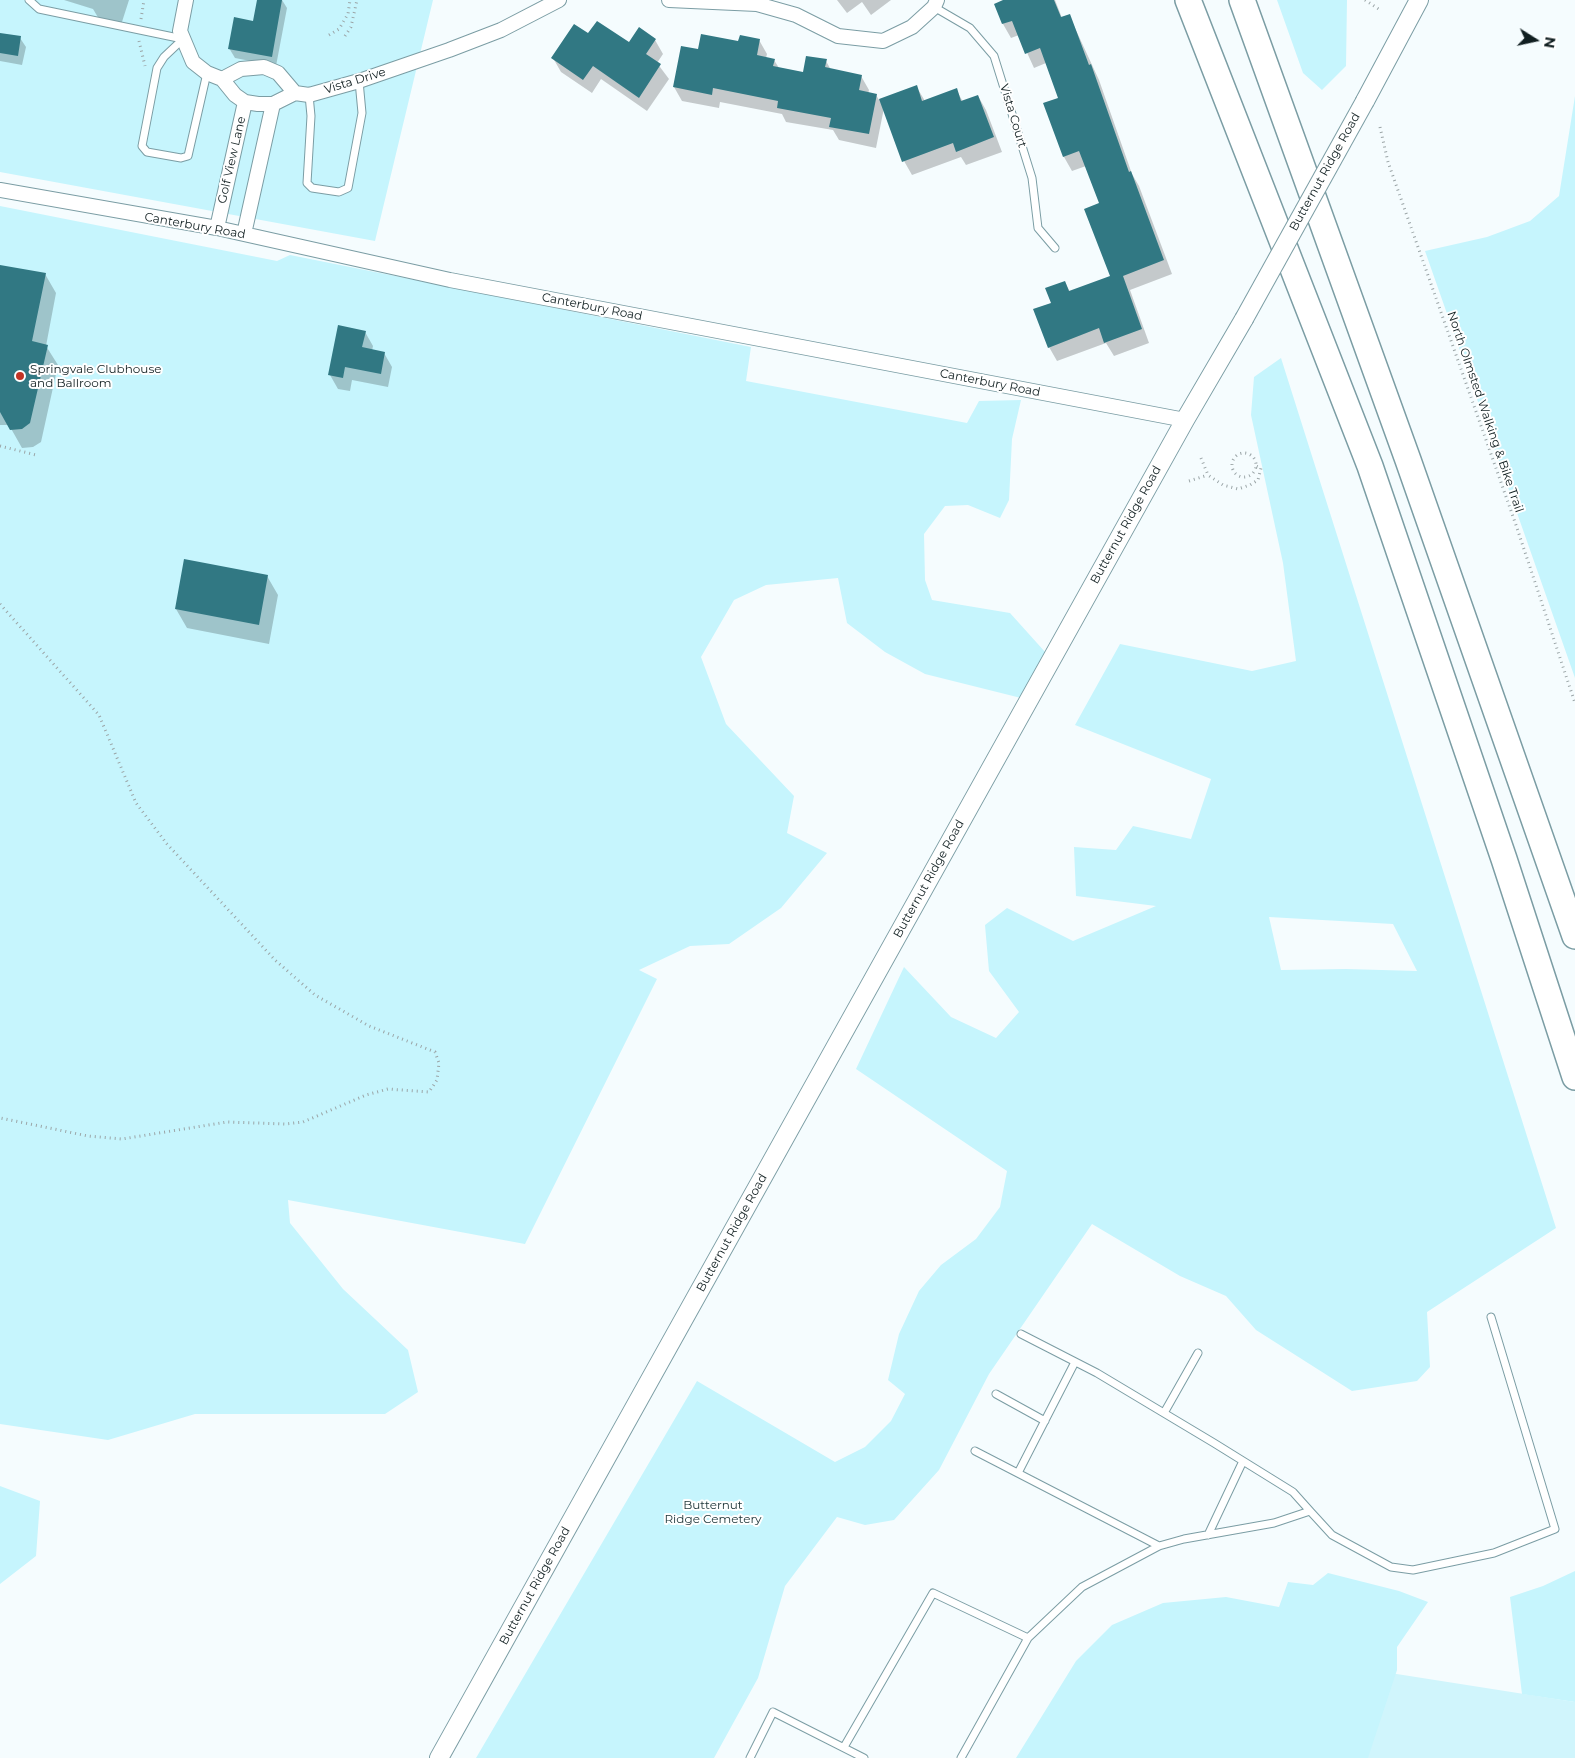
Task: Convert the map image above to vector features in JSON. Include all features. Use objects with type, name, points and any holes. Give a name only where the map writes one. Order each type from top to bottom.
[{"type":"highway","points":[[1188,0],[1370,466],[1501,850],[1575,1077]]},
{"type":"highway","points":[[1242,0],[1408,460],[1575,936]]},
{"type":"street","points":[[186,0],[182,35],[193,62],[207,74],[222,79],[241,69],[264,67],[278,73],[302,94]]},
{"type":"street","name":"Vista Drive","points":[[273,104],[302,94],[359,81],[493,33],[559,0]]},
{"type":"street","points":[[669,0],[757,4],[796,15],[838,36],[883,41],[912,28],[936,3]]},
{"type":"street","name":"Butternut Ridge Road","points":[[439,1758],[1185,420],[1244,319],[1365,102],[1419,0]]},
{"type":"street","name":"Golf View Lane","points":[[217,228],[245,102],[235,96],[222,79]]},
{"type":"street","points":[[244,234],[273,104],[245,102]]},
{"type":"street","name":"Canterbury Road","points":[[0,190],[217,228],[450,280],[1185,420]]},
{"type":"lane","points":[[29,0],[39,9],[182,35],[157,68],[142,146],[147,152],[181,158],[188,156],[207,74]]},
{"type":"lane","name":"Vista Court","points":[[936,3],[970,28],[994,56],[1032,178],[1038,228],[1055,248]]},
{"type":"lane","points":[[302,94],[311,116],[307,183],[312,188],[339,192],[348,188],[362,113],[359,81]]},
{"type":"lane","points":[[1021,1334],[1075,1362],[1164,1413],[1293,1492],[1332,1535],[1391,1568],[1414,1570],[1494,1553],[1555,1529],[1492,1317]]},
{"type":"lane","points":[[1164,1413],[1198,1353]]},
{"type":"lane","points":[[1018,1473],[1075,1362]]},
{"type":"lane","points":[[996,1394],[1045,1421]]},
{"type":"lane","points":[[975,1451],[1159,1546]]},
{"type":"lane","points":[[1208,1535],[1243,1461]]},
{"type":"lane","points":[[961,1758],[1028,1638],[1082,1587],[1159,1546],[1274,1523],[1310,1511]]},
{"type":"lane","points":[[844,1747],[933,1593],[1028,1638]]},
{"type":"lane","points":[[750,1758],[774,1712],[864,1758]]},
{"type":"path","points":[[140,22],[144,0]]},
{"type":"path","points":[[329,35],[339,29],[348,14],[350,0]]},
{"type":"path","points":[[345,36],[351,27],[357,0]]},
{"type":"path","points":[[1365,0],[1380,10]]},
{"type":"path","points":[[139,36],[143,64]]},
{"type":"path","name":"North Olmsted Walking & Bike Trail","points":[[1380,127],[1388,162],[1516,525],[1575,703]]},
{"type":"path","points":[[0,446],[36,455]]},
{"type":"path","points":[[1202,458],[1208,475],[1223,485],[1238,489],[1258,480],[1261,468],[1256,466],[1252,456],[1245,453],[1234,458],[1232,465],[1234,473],[1245,478],[1253,474],[1256,466]]},
{"type":"path","points":[[1189,481],[1208,475]]},
{"type":"path","points":[[0,604],[99,715],[136,803],[162,838],[276,960],[315,995],[369,1026],[435,1052],[439,1063],[437,1080],[429,1092],[388,1089],[366,1095],[304,1122],[285,1124],[227,1122],[122,1139],[88,1136],[0,1118]]},
{"type":"shaded area","points":[[1384,1672],[1575,1702],[1575,1758],[1346,1758]]},
{"type":"green space","points":[[0,0],[433,0],[375,241],[0,172]]},
{"type":"green space","points":[[1277,0],[1347,0],[1346,66],[1322,90],[1303,73]]},
{"type":"green space","points":[[1575,96],[1575,678],[1425,251],[1487,237],[1530,221],[1559,196]]},
{"type":"green space","points":[[0,206],[277,261],[290,255],[751,347],[746,381],[967,423],[979,401],[1021,400],[1012,439],[1009,500],[1000,518],[968,505],[945,506],[924,534],[925,580],[932,600],[1010,613],[1046,653],[1021,698],[925,674],[885,652],[847,623],[838,578],[766,585],[734,600],[701,657],[726,724],[794,796],[787,833],[827,853],[781,908],[729,944],[690,946],[639,970],[657,979],[525,1244],[288,1200],[290,1223],[343,1289],[408,1350],[418,1392],[385,1414],[195,1414],[108,1440],[0,1424]]},
{"type":"green space","name":"Butternut Ridge Cemetery","points":[[1281,358],[1556,1228],[1427,1312],[1430,1367],[1417,1381],[1352,1391],[1256,1330],[1226,1296],[1180,1276],[1092,1224],[989,1374],[939,1470],[894,1520],[865,1525],[837,1517],[785,1586],[758,1678],[714,1758],[476,1758],[697,1381],[835,1462],[865,1447],[891,1421],[905,1394],[888,1380],[899,1334],[919,1291],[941,1265],[976,1239],[1000,1207],[1007,1171],[856,1069],[904,967],[951,1017],[996,1038],[1019,1012],[989,971],[985,925],[1007,908],[1073,941],[1156,906],[1076,896],[1074,847],[1116,850],[1133,826],[1191,839],[1211,779],[1075,725],[1120,644],[1252,671],[1296,661],[1283,563],[1251,415],[1254,377]],"holes":[[[1269,917],[1393,924],[1417,971],[1281,970]]]},
{"type":"green space","points":[[0,1486],[40,1501],[36,1556],[0,1584]]},
{"type":"green space","points":[[1575,1571],[1575,1702],[1522,1694],[1510,1597],[1543,1586]]},
{"type":"green space","points":[[1328,1573],[1399,1591],[1428,1602],[1397,1647],[1397,1670],[1368,1758],[1016,1758],[1076,1661],[1112,1625],[1163,1603],[1226,1597],[1279,1607],[1288,1582],[1313,1585]]},
{"type":"building","points":[[257,0],[282,0],[272,57],[228,49],[234,17],[253,21]]},
{"type":"building","points":[[1003,0],[1054,0],[1061,17],[1070,14],[1089,65],[1091,64],[1129,172],[1131,171],[1164,260],[1123,276],[1142,329],[1104,343],[1099,328],[1048,348],[1033,309],[1051,303],[1045,288],[1065,281],[1069,291],[1110,276],[1084,209],[1099,203],[1079,151],[1063,157],[1043,103],[1058,98],[1040,48],[1025,54],[1012,21],[1002,24],[994,4]]},
{"type":"building","points":[[597,21],[629,42],[639,27],[656,39],[646,54],[661,64],[639,98],[593,66],[583,80],[551,58],[574,24],[588,33]]},
{"type":"building","points":[[0,33],[21,36],[18,56],[0,53]]},
{"type":"building","points":[[701,34],[738,41],[740,35],[760,39],[757,55],[775,59],[773,66],[803,72],[806,56],[827,59],[825,67],[862,75],[859,90],[877,94],[869,134],[829,127],[831,118],[777,108],[778,101],[713,88],[712,95],[673,87],[681,46],[698,49]]},
{"type":"building","points":[[917,85],[922,101],[957,88],[961,101],[978,95],[994,137],[956,152],[953,143],[902,162],[879,99]]},
{"type":"building","name":"Springvale Clubhouse and Ballroom","points":[[0,265],[46,273],[32,341],[48,345],[30,423],[22,429],[10,430],[0,412]]},
{"type":"building","points":[[338,325],[366,331],[362,347],[385,352],[381,374],[345,367],[343,378],[328,375]]},
{"type":"building","points":[[184,559],[268,575],[259,625],[175,609]]},
{"type":"place","name":"Springvale Clubhouse and Ballroom","points":[[20,376]]}]
